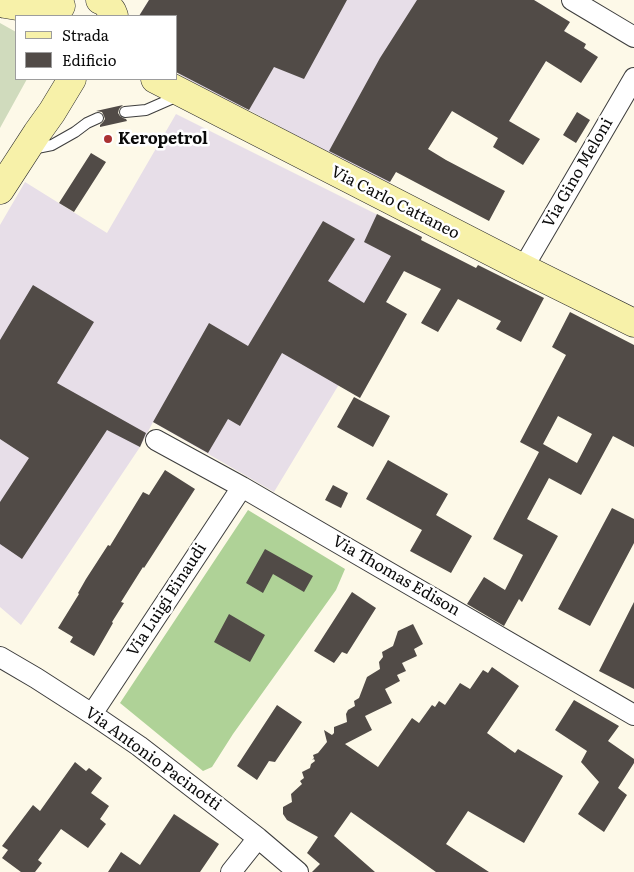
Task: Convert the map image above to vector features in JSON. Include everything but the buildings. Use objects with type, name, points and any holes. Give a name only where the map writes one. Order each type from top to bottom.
[{"type":"street","points":[[100,0],[105,2],[114,15]]},
{"type":"street","points":[[122,15],[129,0]]},
{"type":"street","points":[[572,0],[634,37]]},
{"type":"street","points":[[10,7],[46,9],[62,7]]},
{"type":"street","name":"Via Gino Meloni","points":[[523,268],[634,78]]},
{"type":"street","points":[[31,141],[52,80]]},
{"type":"street","points":[[0,190],[71,80]]},
{"type":"street","name":"Via Carlo Cattaneo","points":[[156,80],[634,324]]},
{"type":"street","name":"Via Thomas Edison","points":[[156,440],[242,487],[634,715]]},
{"type":"street","name":"Via Luigi Einaudi","points":[[92,714],[242,487]]},
{"type":"street","name":"Via Antonio Pacinotti","points":[[0,658],[36,678],[139,746],[258,838],[298,872]]},
{"type":"street","points":[[231,872],[258,838]]},
{"type":"lane","points":[[125,112],[146,110],[183,94]]},
{"type":"lane","points":[[31,141],[52,145],[98,118]]},
{"type":"shaded area","points":[[149,0],[534,0],[570,22],[509,121],[444,93],[388,185],[249,110],[189,81],[178,73],[178,15],[140,15]]},
{"type":"shaded area","points":[[176,114],[422,237],[338,386],[274,492],[153,422],[140,447],[21,625],[0,607],[0,225],[25,182],[107,233]]},
{"type":"green space","points":[[0,23],[15,31],[15,80],[26,80],[0,128]]},
{"type":"green space","points":[[248,510],[345,569],[336,590],[233,734],[212,767],[203,771],[120,703]]},
{"type":"place","name":"Keropetrol","points":[[108,139]]}]
